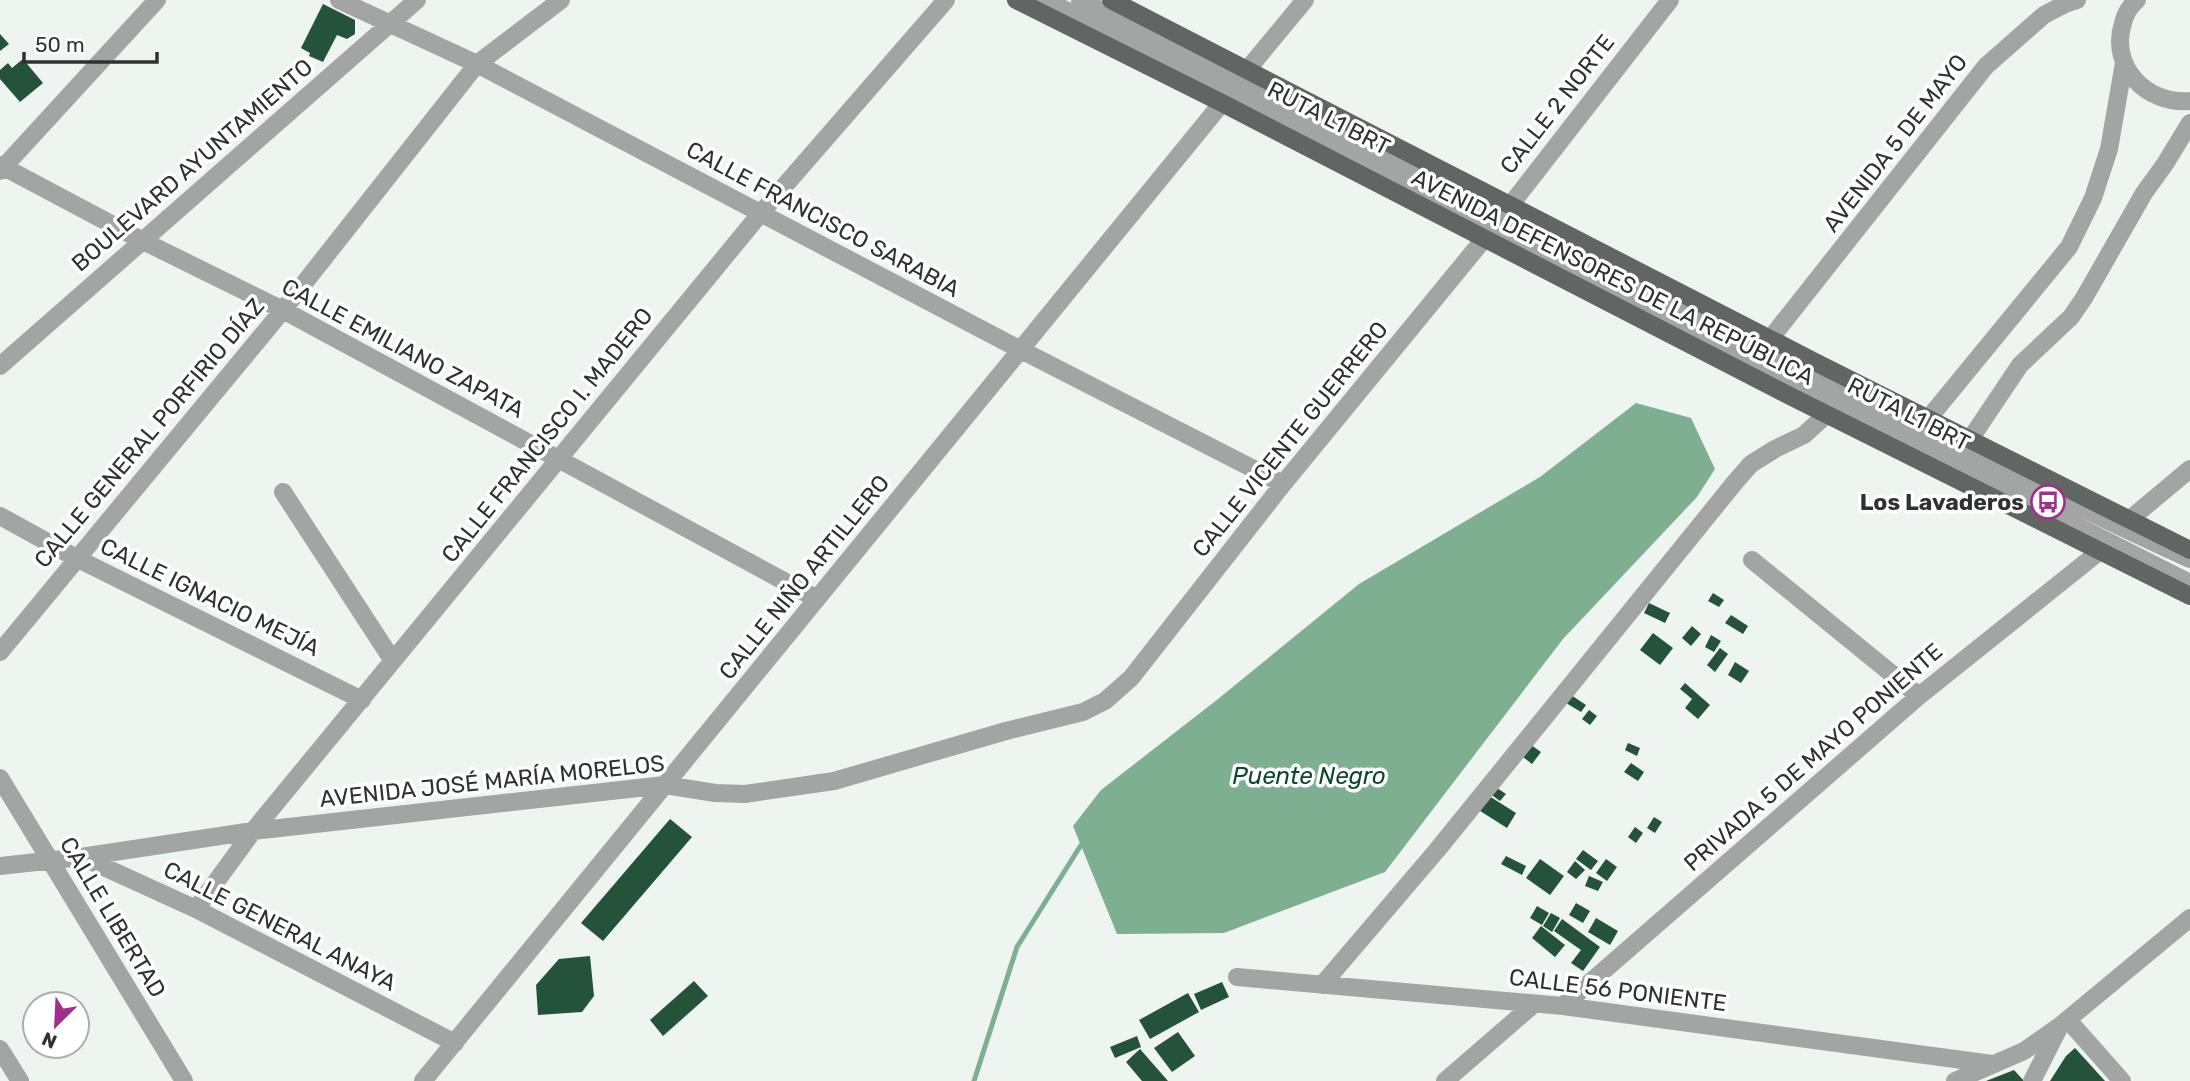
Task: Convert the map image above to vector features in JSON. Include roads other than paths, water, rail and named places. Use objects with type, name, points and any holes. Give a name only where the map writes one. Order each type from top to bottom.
[{"type":"main road","name":"AVENIDA DEFENSORES DE LA REPÚBLICA","points":[[1016,0],[1222,103],[1770,339],[2190,551]]},
{"type":"main road","name":"AVENIDA DEFENSORES DE LA REPÚBLICA","points":[[1111,0],[1247,70],[1496,222],[1827,414],[2190,596]]},
{"type":"street","points":[[1,168],[157,0]]},
{"type":"street","name":"CALLE FRANCISCO SARABIA","points":[[339,0],[477,64],[1021,351],[1283,484]]},
{"type":"street","name":"BOULEVARD AYUNTAMIENTO","points":[[0,366],[417,0]]},
{"type":"street","name":"CALLE GENERAL PORFIRIO DÍAZ","points":[[0,652],[283,310],[477,64],[561,0]]},
{"type":"street","name":"CALLE FRANCISCO I. MADERO","points":[[196,909],[253,831],[760,214],[947,0]]},
{"type":"street","name":"RUTA L1 BRT","points":[[1046,0],[2190,559]]},
{"type":"street","name":"RUTA L1 BRT","points":[[1080,0],[1496,222],[2190,583]]},
{"type":"street","points":[[1247,70],[1305,0]]},
{"type":"street","name":"CALLE 2 NORTE","points":[[1496,222],[1670,0]]},
{"type":"street","name":"AVENIDA 5 DE MAYO","points":[[1770,339],[1986,66],[2045,15],[2077,0]]},
{"type":"street","points":[[2129,1],[2120,32],[2120,48],[2124,63],[2134,80],[2149,93],[2168,100],[2190,100]]},
{"type":"street","points":[[1928,419],[2069,247],[2094,198],[2109,149],[2124,63]]},
{"type":"street","name":"CALLE NIÑO ARTILLERO","points":[[423,1081],[1222,103]]},
{"type":"street","points":[[1969,441],[2020,365],[2071,317],[2084,299],[2144,193],[2190,123]]},
{"type":"street","name":"CALLE EMILIANO ZAPATA","points":[[1,168],[283,310],[817,599]]},
{"type":"street","name":"CALLE VICENTE GUERRERO","points":[[1105,701],[1132,678],[1283,484],[1496,222]]},
{"type":"street","points":[[1322,985],[1438,849],[1735,481],[1751,464],[1804,435],[1827,414]]},
{"type":"street","points":[[2129,520],[2190,469]]},
{"type":"street","points":[[283,492],[393,661]]},
{"type":"street","name":"CALLE IGNACIO MEJÍA","points":[[0,516],[78,559],[362,700]]},
{"type":"street","name":"PRIVADA 5 DE MAYO PONIENTE","points":[[1563,1006],[1919,696],[2100,551]]},
{"type":"street","points":[[1752,560],[1919,696]]},
{"type":"street","name":"AVENIDA JOSÉ MARÍA MORELOS","points":[[0,866],[81,857],[253,831],[665,785],[715,793],[745,794],[834,780],[1083,712],[1105,701]]},
{"type":"street","name":"CALLE LIBERTAD","points":[[0,778],[184,1081]]},
{"type":"street","name":"CALLE GENERAL ANAYA","points":[[81,857],[196,909],[455,1043]]},
{"type":"street","points":[[1955,1081],[2024,1051],[2064,1022],[2190,918]]},
{"type":"street","name":"CALLE 56 PONIENTE","points":[[1237,977],[1563,1006],[1992,1064]]},
{"type":"street","points":[[1445,1081],[1534,1003]]},
{"type":"street","points":[[2032,1081],[2064,1022]]},
{"type":"street","points":[[2064,1022],[2122,1081]]},
{"type":"street","points":[[0,1049],[20,1081]]},
{"type":"water","name":"Puente Negro","points":[[1636,403],[1691,418],[1715,469],[1697,497],[1563,639],[1385,872],[1224,933],[1117,934],[1073,826],[1101,790],[1359,584],[1540,477]]},
{"type":"waterway","points":[[974,1081],[1017,947],[1081,845],[1086,843]]},
{"type":"place","name":"Los Lavaderos","points":[[2048,502]]}]
